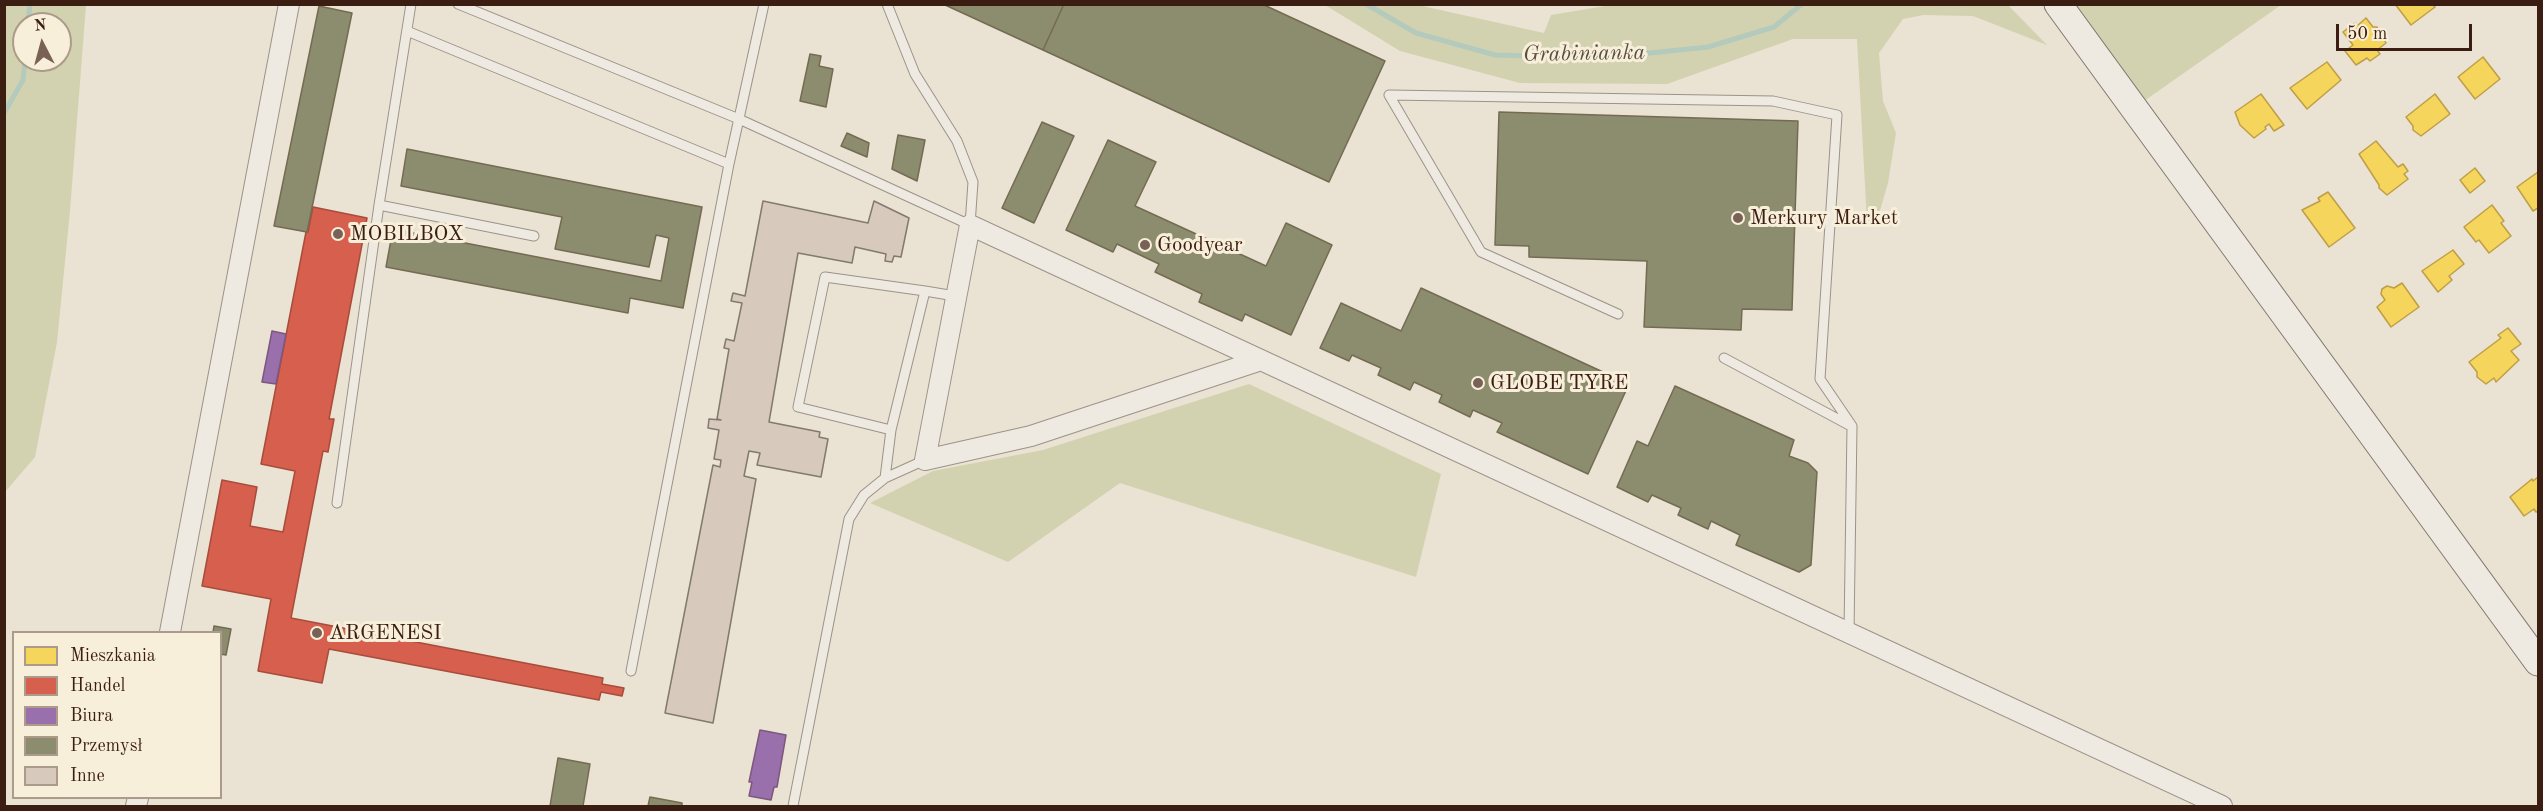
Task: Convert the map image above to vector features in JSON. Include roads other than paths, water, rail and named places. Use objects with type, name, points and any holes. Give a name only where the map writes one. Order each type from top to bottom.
[{"type":"street","points":[[170,631],[289,4]]},
{"type":"street","points":[[2058,4],[2538,662]]},
{"type":"street","points":[[1261,360],[1031,436],[925,460],[970,225],[1261,360],[1849,635],[2222,807]]},
{"type":"lane","points":[[337,503],[379,205],[411,4]]},
{"type":"lane","points":[[458,4],[739,119],[970,225],[973,182],[957,141],[915,74],[887,4]]},
{"type":"lane","points":[[631,671],[729,164],[764,4]]},
{"type":"lane","points":[[407,31],[729,164]]},
{"type":"lane","points":[[1618,314],[1481,252],[1389,95],[1773,101],[1837,115],[1820,379],[1852,426],[1849,635]]},
{"type":"lane","points":[[379,205],[534,236]]},
{"type":"lane","points":[[891,430],[798,406],[825,277],[955,296]]},
{"type":"lane","points":[[885,478],[891,430],[925,291]]},
{"type":"lane","points":[[1724,358],[1852,426]]},
{"type":"lane","points":[[793,807],[849,519],[864,495],[885,478],[925,460]]},
{"type":"waterway","name":"Grabinianka","points":[[29,12],[30,4]]},
{"type":"waterway","name":"Grabinianka","points":[[1366,4],[1416,33],[1495,55],[1602,58],[1708,47],[1774,27],[1802,4]]},
{"type":"waterway","name":"Grabinianka","points":[[4,113],[23,80],[24,72]]},
{"type":"place","name":"Merkury Market","points":[[1738,218]]},
{"type":"place","name":"MOBILBOX","points":[[338,234]]},
{"type":"place","name":"Goodyear","points":[[1145,245]]},
{"type":"place","name":"GLOBE TYRE","points":[[1478,383]]},
{"type":"place","name":"ARGENESI","points":[[317,633]]}]
